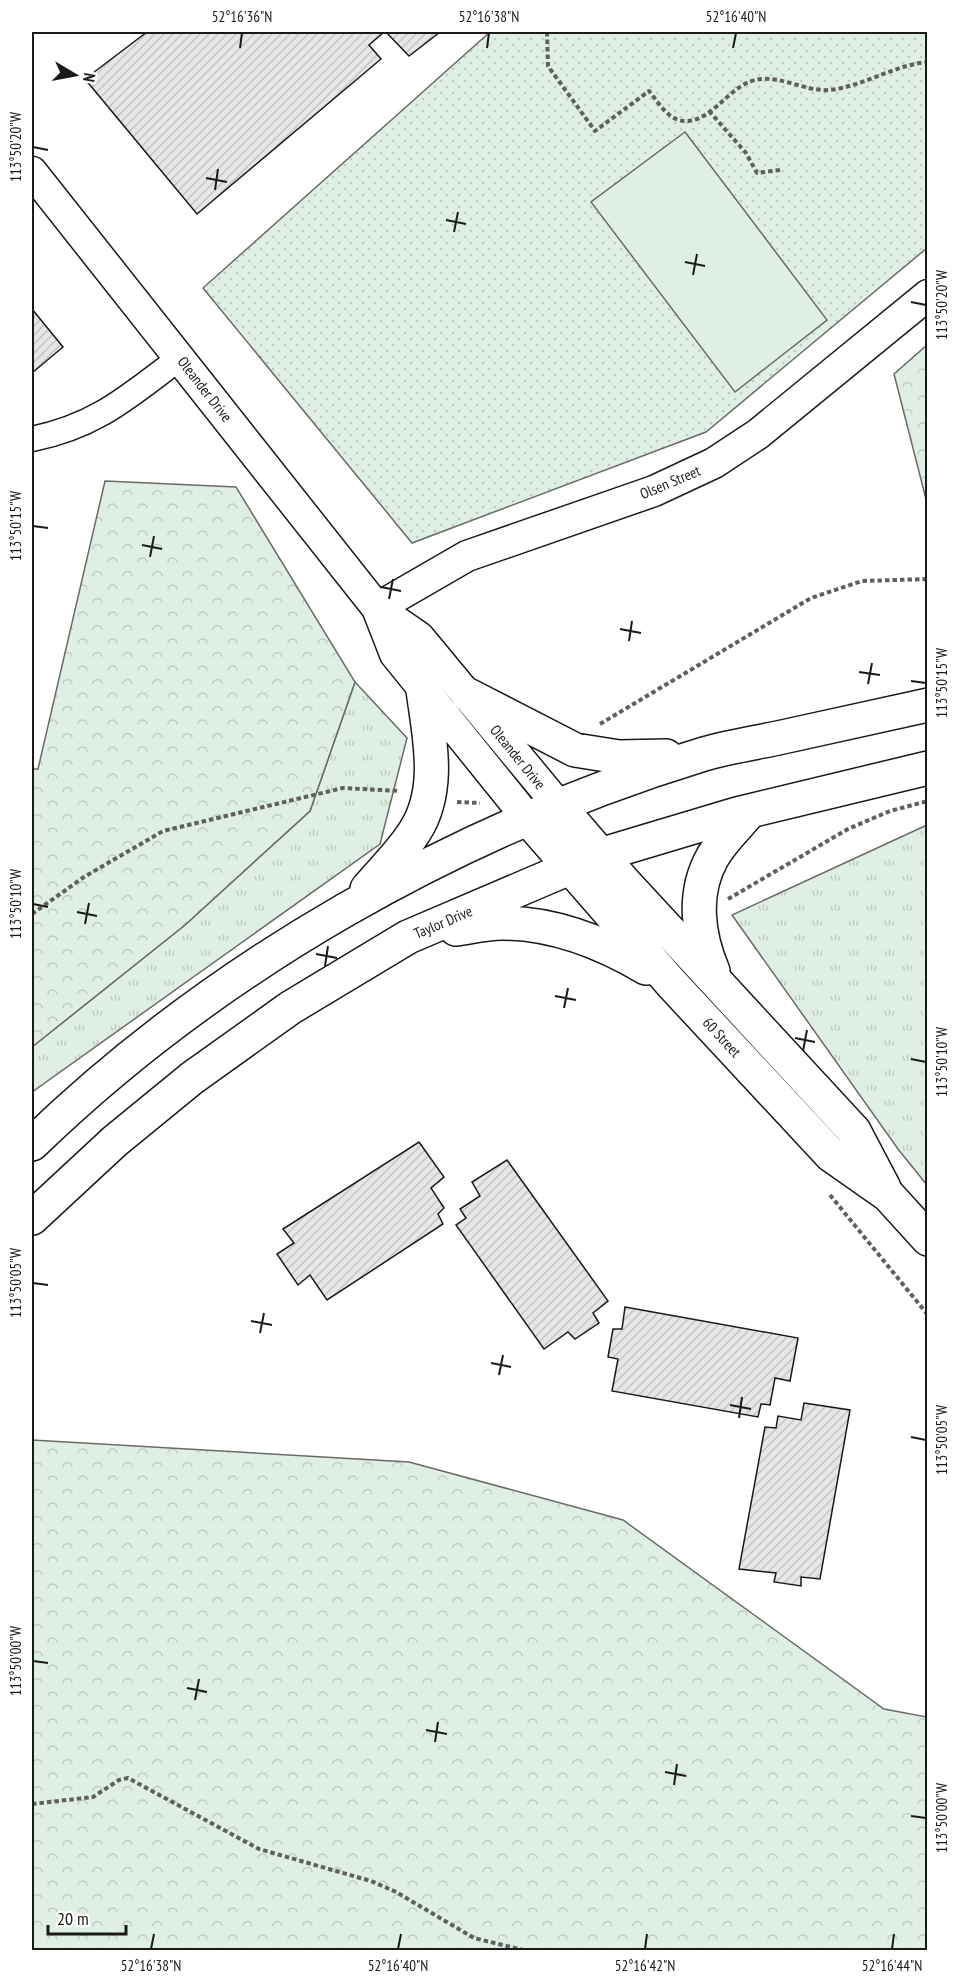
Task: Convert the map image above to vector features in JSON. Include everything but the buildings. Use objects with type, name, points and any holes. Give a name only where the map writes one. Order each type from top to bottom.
[{"type":"main road","points":[[354,904],[403,848],[423,814],[432,780],[432,760],[423,690]]},
{"type":"main road","points":[[468,695],[574,750],[596,755],[642,758],[706,753]]},
{"type":"main road","points":[[32,1144],[58,1118],[141,1050],[220,990],[290,942],[413,872],[558,805],[706,753],[927,705]]},
{"type":"main road","name":"Taylor Drive","points":[[32,1218],[115,1141],[192,1078],[290,1008],[408,937],[600,855],[750,811],[927,768]]},
{"type":"main road","name":"60 Street","points":[[558,805],[600,855],[854,1131],[888,1195]]},
{"type":"main road","points":[[717,981],[702,946],[700,898],[712,857],[750,811]]},
{"type":"main road","name":"60 Street","points":[[528,819],[671,983],[831,1155],[888,1195],[927,1239]]},
{"type":"main road","points":[[408,937],[499,923],[539,926],[596,940],[671,983]]},
{"type":"street","name":"Oleander Drive","points":[[32,172],[377,608],[395,654],[528,819]]},
{"type":"street","name":"Olsen Street","points":[[377,608],[467,556],[654,491],[714,463],[758,434],[927,295]]},
{"type":"street","points":[[32,439],[69,430],[91,421],[118,405],[180,357]]},
{"type":"street","name":"Oleander Drive","points":[[377,608],[419,637],[558,805]]},
{"type":"path","points":[[548,32],[548,66],[595,131],[649,91],[667,113],[679,120],[694,120],[710,111],[743,85],[759,80],[768,79],[817,90],[830,90],[851,86],[916,63],[927,62]]},
{"type":"path","points":[[710,111],[746,153],[757,173],[780,170]]},
{"type":"path","points":[[596,727],[812,598],[862,581],[927,579]]},
{"type":"path","points":[[32,914],[84,877],[163,831],[343,788],[402,792]]},
{"type":"path","points":[[719,901],[735,897],[848,829],[890,811],[927,801]]},
{"type":"path","points":[[452,802],[486,803]]},
{"type":"path","points":[[830,1195],[927,1316]]},
{"type":"path","points":[[32,1804],[93,1797],[119,1780],[128,1778],[259,1849],[371,1881],[396,1892],[474,1938],[523,1950]]},
{"type":"green space","points":[[490,32],[927,32],[927,248],[706,432],[412,543],[203,288]]},
{"type":"green space","points":[[685,132],[827,320],[735,392],[591,202]]},
{"type":"green space","points":[[927,345],[927,503],[894,374]]},
{"type":"green space","points":[[105,481],[236,487],[355,682],[310,811],[185,925],[32,1047],[32,769],[38,769]]},
{"type":"green space","points":[[355,682],[407,738],[380,844],[32,1092],[32,1047],[185,925],[310,811]]},
{"type":"green space","points":[[927,825],[927,1185],[898,1149],[732,915]]},
{"type":"green space","points":[[32,1440],[409,1462],[623,1520],[884,1709],[927,1717],[927,1950],[32,1950]]}]
